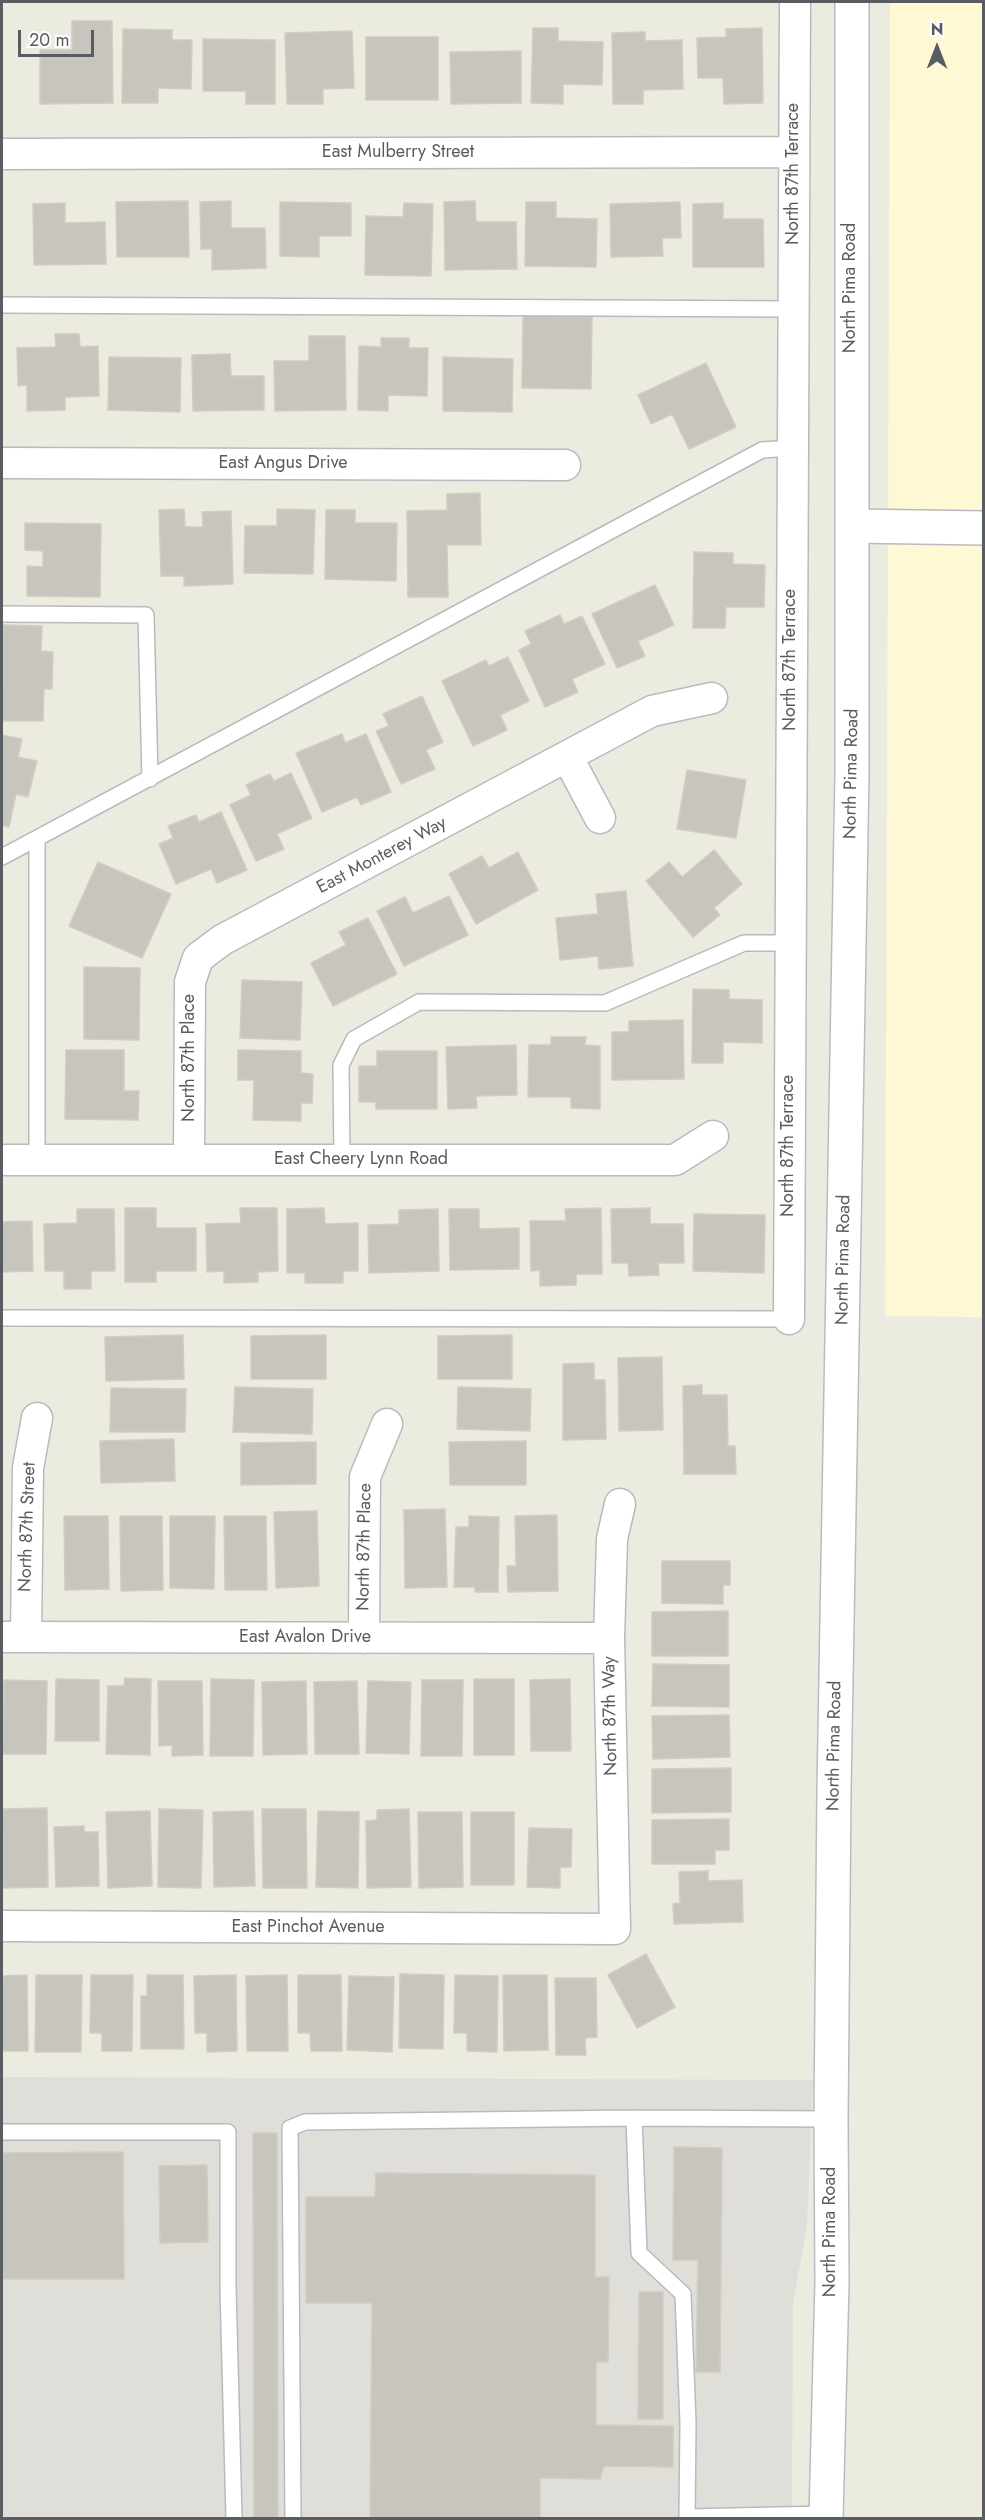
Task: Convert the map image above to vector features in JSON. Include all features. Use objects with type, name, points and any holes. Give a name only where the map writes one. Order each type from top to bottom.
[{"type":"main road","name":"North Pima Road","points":[[826,2516],[832,2282],[834,1791],[850,912],[853,526],[850,331],[852,2]]},
{"type":"main road","points":[[853,526],[984,528]]},
{"type":"street","name":"North 87th Terrace","points":[[789,1319],[795,2]]},
{"type":"street","name":"East Mulberry Street","points":[[2,154],[794,152]]},
{"type":"street","name":"East Angus Drive","points":[[2,463],[565,465]]},
{"type":"street","name":"East Monterey Way","points":[[198,958],[222,940],[568,758],[652,711],[712,698]]},
{"type":"street","points":[[568,758],[600,818]]},
{"type":"street","name":"North 87th Place","points":[[189,1160],[190,982],[198,958]]},
{"type":"street","name":"East Cheery Lynn Road","points":[[2,1160],[675,1160],[713,1136]]},
{"type":"street","name":"North 87th Street","points":[[14,1637],[28,1468],[37,1418]]},
{"type":"street","name":"North 87th Place","points":[[364,1638],[365,1477],[387,1424]]},
{"type":"street","name":"North 87th Way","points":[[615,1929],[609,1638],[612,1539],[620,1504]]},
{"type":"street","name":"East Avalon Drive","points":[[14,1637],[609,1638]]},
{"type":"street","name":"East Pinchot Avenue","points":[[2,1926],[615,1929]]},
{"type":"lane","points":[[2,305],[794,309]]},
{"type":"lane","points":[[2,857],[762,450],[793,448]]},
{"type":"lane","points":[[2,614],[146,615],[150,778]]},
{"type":"lane","points":[[37,839],[37,1160]]},
{"type":"lane","points":[[342,1160],[341,1065],[354,1040],[419,1002],[605,1003],[744,943],[789,943]]},
{"type":"lane","points":[[2,1318],[789,1319]]},
{"type":"lane","points":[[293,2518],[290,2128],[305,2122],[634,2118],[831,2119]]},
{"type":"lane","points":[[634,2118],[639,2253],[683,2294],[688,2423],[688,2518],[826,2516]]},
{"type":"lane","points":[[2,2132],[228,2132],[228,2287],[234,2518]]},
{"type":"shaded area","points":[[890,2],[983,2],[983,1317],[885,1316]]},
{"type":"shaded area","points":[[2,2077],[813,2080],[807,2226],[793,2303],[792,2518],[2,2518]]},
{"type":"building","points":[[72,21],[112,21],[113,103],[40,104],[40,50],[72,50]]},
{"type":"building","points":[[533,28],[558,28],[558,41],[603,42],[602,85],[563,84],[563,104],[531,103]]},
{"type":"building","points":[[762,28],[763,103],[724,104],[723,78],[698,78],[697,38],[726,37],[726,29]]},
{"type":"building","points":[[123,29],[172,30],[172,40],[192,40],[191,89],[158,88],[158,103],[122,103]]},
{"type":"building","points":[[352,31],[354,88],[323,89],[323,104],[287,104],[285,33]]},
{"type":"building","points":[[645,32],[645,41],[682,40],[683,89],[643,90],[643,104],[613,104],[612,33]]},
{"type":"building","points":[[366,37],[438,37],[438,100],[366,100]]},
{"type":"building","points":[[203,39],[275,40],[275,104],[246,104],[246,91],[203,91]]},
{"type":"building","points":[[521,51],[521,103],[451,104],[450,52]]},
{"type":"building","points":[[188,201],[189,257],[117,257],[116,202]]},
{"type":"building","points":[[231,201],[231,228],[265,228],[266,268],[212,270],[212,249],[201,249],[200,202]]},
{"type":"building","points":[[475,201],[476,222],[516,222],[517,269],[445,270],[444,202]]},
{"type":"building","points":[[280,202],[351,203],[351,236],[319,236],[319,257],[280,256]]},
{"type":"building","points":[[526,202],[556,202],[556,218],[597,219],[596,267],[525,266]]},
{"type":"building","points":[[680,202],[681,238],[662,238],[663,256],[611,257],[610,204]]},
{"type":"building","points":[[65,203],[65,223],[105,222],[106,264],[34,265],[33,204]]},
{"type":"building","points":[[404,203],[433,204],[431,276],[365,275],[366,216],[403,217]]},
{"type":"building","points":[[723,203],[723,219],[763,219],[764,267],[693,267],[693,204]]},
{"type":"building","points":[[523,316],[592,317],[591,389],[522,388]]},
{"type":"building","points":[[55,334],[79,334],[80,347],[98,346],[99,396],[65,397],[65,410],[27,411],[27,385],[18,386],[17,348],[56,347]]},
{"type":"building","points":[[309,336],[345,336],[346,410],[275,411],[274,361],[309,361]]},
{"type":"building","points":[[381,338],[409,338],[409,348],[428,348],[427,396],[388,395],[388,411],[358,410],[359,346],[381,347]]},
{"type":"building","points":[[230,354],[231,376],[264,376],[264,410],[193,411],[192,355]]},
{"type":"building","points":[[109,357],[181,358],[180,412],[108,410]]},
{"type":"building","points":[[443,357],[513,359],[512,412],[443,411]]},
{"type":"building","points":[[706,363],[736,427],[689,449],[672,414],[651,424],[638,395]]},
{"type":"building","points":[[480,493],[481,545],[447,545],[448,597],[408,597],[407,511],[447,510],[447,494]]},
{"type":"building","points":[[184,509],[185,527],[203,527],[202,512],[231,511],[233,584],[184,586],[184,576],[161,576],[159,510]]},
{"type":"building","points":[[277,509],[315,510],[313,574],[244,573],[245,526],[277,526]]},
{"type":"building","points":[[326,510],[355,510],[355,523],[397,523],[396,581],[325,579]]},
{"type":"building","points":[[25,523],[101,524],[100,597],[27,596],[27,566],[43,567],[43,551],[25,550]]},
{"type":"building","points":[[694,552],[733,553],[733,564],[765,565],[764,607],[726,607],[725,628],[693,628]]},
{"type":"building","points":[[655,585],[674,625],[638,641],[645,656],[617,668],[592,614]]},
{"type":"building","points":[[560,615],[564,624],[582,616],[605,664],[572,679],[578,692],[545,707],[519,650],[531,644],[525,631]]},
{"type":"building","points":[[3,625],[42,626],[41,651],[53,652],[52,689],[44,689],[43,721],[2,721]]},
{"type":"building","points":[[508,657],[529,701],[500,715],[507,730],[473,746],[442,681],[486,660],[489,666]]},
{"type":"building","points":[[422,696],[443,742],[426,750],[435,769],[401,784],[376,731],[389,726],[383,714]]},
{"type":"building","points":[[342,734],[345,743],[366,734],[391,792],[361,805],[357,797],[322,812],[296,753]]},
{"type":"building","points":[[2,735],[22,739],[18,757],[37,761],[28,797],[16,794],[9,827],[2,825]]},
{"type":"building","points":[[687,770],[746,780],[736,838],[677,829]]},
{"type":"building","points":[[291,773],[312,818],[277,834],[284,849],[256,861],[230,805],[251,795],[246,785],[270,774],[274,781]]},
{"type":"building","points":[[221,812],[247,870],[217,883],[211,869],[176,884],[159,844],[173,838],[168,826],[196,815],[199,822]]},
{"type":"building","points":[[714,850],[742,884],[714,908],[720,915],[693,937],[646,881],[669,862],[682,877]]},
{"type":"building","points":[[518,852],[538,890],[476,924],[449,874],[482,856],[489,868]]},
{"type":"building","points":[[98,862],[171,894],[142,958],[69,926]]},
{"type":"building","points":[[626,891],[633,966],[599,969],[598,956],[560,960],[556,918],[598,914],[596,894]]},
{"type":"building","points":[[449,896],[468,935],[404,966],[377,911],[405,897],[413,913]]},
{"type":"building","points":[[368,918],[397,974],[333,1006],[311,963],[346,945],[339,932]]},
{"type":"building","points":[[84,967],[140,968],[139,1040],[84,1039]]},
{"type":"building","points":[[242,980],[302,982],[300,1040],[240,1038]]},
{"type":"building","points":[[693,989],[729,990],[729,999],[762,1000],[762,1043],[723,1042],[723,1063],[692,1063]]},
{"type":"building","points":[[683,1020],[684,1079],[612,1080],[612,1032],[629,1032],[629,1021]]},
{"type":"building","points":[[551,1037],[586,1037],[585,1045],[600,1046],[600,1109],[571,1108],[571,1097],[528,1097],[529,1045],[551,1045]]},
{"type":"building","points":[[516,1045],[517,1095],[476,1096],[477,1108],[448,1109],[446,1047]]},
{"type":"building","points":[[66,1050],[124,1050],[124,1091],[139,1091],[138,1120],[65,1119]]},
{"type":"building","points":[[238,1050],[301,1051],[301,1073],[313,1074],[312,1103],[301,1103],[301,1121],[253,1120],[254,1080],[238,1080]]},
{"type":"building","points":[[377,1051],[437,1051],[437,1109],[376,1109],[376,1102],[359,1102],[359,1066],[377,1066]]},
{"type":"building","points":[[125,1208],[156,1208],[156,1228],[196,1228],[196,1271],[156,1271],[156,1282],[125,1282]]},
{"type":"building","points":[[240,1208],[277,1208],[278,1271],[258,1272],[258,1282],[224,1283],[224,1271],[207,1272],[206,1224],[241,1223]]},
{"type":"building","points":[[324,1208],[325,1224],[358,1223],[358,1271],[343,1271],[343,1283],[305,1283],[305,1273],[287,1273],[287,1209]]},
{"type":"building","points":[[601,1208],[602,1274],[576,1274],[576,1285],[540,1286],[540,1270],[531,1271],[530,1221],[566,1221],[565,1209]]},
{"type":"building","points":[[650,1208],[650,1224],[683,1224],[684,1263],[658,1263],[659,1275],[629,1276],[628,1263],[612,1263],[611,1209]]},
{"type":"building","points":[[77,1209],[114,1209],[115,1271],[91,1271],[91,1289],[64,1289],[64,1271],[45,1271],[44,1224],[77,1223]]},
{"type":"building","points":[[438,1209],[439,1271],[369,1273],[368,1225],[399,1224],[399,1210]]},
{"type":"building","points":[[449,1209],[479,1209],[479,1229],[519,1228],[519,1269],[450,1270]]},
{"type":"building","points":[[694,1214],[765,1215],[764,1273],[693,1271]]},
{"type":"building","points":[[32,1221],[33,1271],[2,1272],[2,1222]]},
{"type":"building","points":[[183,1335],[184,1379],[106,1381],[105,1337]]},
{"type":"building","points":[[326,1335],[326,1379],[251,1379],[251,1336]]},
{"type":"building","points":[[512,1335],[512,1379],[438,1379],[438,1336]]},
{"type":"building","points":[[662,1357],[663,1430],[619,1431],[618,1358]]},
{"type":"building","points":[[594,1363],[594,1380],[605,1380],[606,1439],[563,1440],[563,1364]]},
{"type":"building","points":[[702,1385],[702,1395],[727,1395],[728,1446],[735,1446],[736,1474],[684,1474],[683,1386]]},
{"type":"building","points":[[235,1387],[313,1389],[312,1434],[233,1432]]},
{"type":"building","points":[[458,1387],[531,1389],[530,1431],[457,1429]]},
{"type":"building","points":[[111,1388],[186,1389],[185,1432],[110,1432]]},
{"type":"building","points":[[174,1439],[175,1481],[101,1483],[100,1441]]},
{"type":"building","points":[[526,1441],[526,1485],[450,1485],[449,1442]]},
{"type":"building","points":[[316,1442],[316,1484],[241,1485],[241,1443]]},
{"type":"building","points":[[445,1509],[447,1587],[405,1588],[404,1510]]},
{"type":"building","points":[[317,1511],[319,1586],[276,1588],[274,1512]]},
{"type":"building","points":[[557,1515],[558,1591],[508,1592],[507,1566],[516,1566],[515,1516]]},
{"type":"building","points":[[64,1516],[108,1516],[109,1589],[65,1590]]},
{"type":"building","points":[[120,1516],[162,1516],[163,1590],[121,1591]]},
{"type":"building","points":[[170,1516],[215,1516],[214,1589],[170,1588]]},
{"type":"building","points":[[224,1516],[266,1516],[267,1590],[225,1590]]},
{"type":"building","points":[[469,1516],[499,1517],[498,1592],[475,1592],[475,1587],[454,1587],[456,1527],[469,1527]]},
{"type":"building","points":[[662,1561],[730,1561],[730,1585],[723,1585],[723,1604],[662,1603]]},
{"type":"building","points":[[728,1611],[728,1656],[652,1656],[652,1612]]},
{"type":"building","points":[[653,1664],[729,1665],[729,1707],[652,1706]]},
{"type":"building","points":[[125,1678],[151,1679],[150,1755],[106,1754],[108,1686],[124,1686]]},
{"type":"building","points":[[56,1679],[99,1680],[99,1741],[55,1741]]},
{"type":"building","points":[[211,1679],[254,1680],[253,1756],[210,1756]]},
{"type":"building","points":[[474,1679],[514,1679],[514,1755],[474,1755]]},
{"type":"building","points":[[570,1679],[571,1751],[531,1751],[530,1680]]},
{"type":"building","points":[[4,1680],[47,1681],[46,1754],[2,1754]]},
{"type":"building","points":[[422,1680],[463,1680],[462,1756],[421,1756]]},
{"type":"building","points":[[158,1681],[202,1681],[203,1755],[172,1756],[172,1745],[159,1746]]},
{"type":"building","points":[[306,1681],[307,1754],[263,1755],[262,1682]]},
{"type":"building","points":[[357,1681],[359,1754],[315,1754],[314,1682]]},
{"type":"building","points":[[368,1681],[411,1682],[409,1754],[366,1753]]},
{"type":"building","points":[[729,1715],[730,1757],[653,1759],[652,1716]]},
{"type":"building","points":[[731,1768],[731,1812],[652,1813],[652,1769]]},
{"type":"building","points":[[47,1808],[48,1887],[3,1888],[2,1809]]},
{"type":"building","points":[[159,1809],[203,1810],[201,1888],[158,1887]]},
{"type":"building","points":[[262,1809],[306,1809],[307,1888],[263,1888]]},
{"type":"building","points":[[409,1809],[411,1887],[367,1888],[366,1821],[377,1820],[377,1810]]},
{"type":"building","points":[[150,1811],[152,1886],[108,1888],[106,1812]]},
{"type":"building","points":[[253,1811],[255,1886],[214,1887],[213,1812]]},
{"type":"building","points":[[318,1811],[359,1812],[358,1888],[316,1887]]},
{"type":"building","points":[[418,1812],[462,1812],[463,1887],[419,1888]]},
{"type":"building","points":[[471,1812],[514,1812],[514,1885],[471,1885]]},
{"type":"building","points":[[729,1819],[729,1850],[715,1850],[715,1864],[652,1864],[652,1820]]},
{"type":"building","points":[[84,1826],[84,1832],[98,1832],[99,1886],[56,1887],[54,1827]]},
{"type":"building","points":[[529,1828],[572,1829],[571,1867],[560,1867],[560,1888],[527,1887]]},
{"type":"building","points":[[708,1871],[708,1881],[742,1880],[743,1922],[674,1924],[673,1904],[680,1903],[679,1872]]},
{"type":"building","points":[[646,1954],[675,2007],[637,2028],[608,1975]]},
{"type":"building","points":[[400,1974],[444,1975],[443,2049],[399,2048]]},
{"type":"building","points":[[27,1975],[28,2051],[2,2051],[2,1976]]},
{"type":"building","points":[[36,1975],[82,1975],[81,2052],[35,2052]]},
{"type":"building","points":[[91,1975],[133,1975],[132,2051],[102,2051],[102,2033],[90,2033]]},
{"type":"building","points":[[147,1975],[183,1975],[184,2049],[141,2049],[141,1996],[147,1996]]},
{"type":"building","points":[[236,1975],[237,2051],[207,2052],[207,2033],[195,2033],[194,1976]]},
{"type":"building","points":[[287,1975],[288,2051],[247,2051],[246,1976]]},
{"type":"building","points":[[298,1975],[341,1975],[342,2051],[311,2051],[310,2033],[298,2033]]},
{"type":"building","points":[[455,1975],[498,1976],[497,2052],[467,2051],[467,2033],[454,2033]]},
{"type":"building","points":[[503,1975],[547,1975],[548,2050],[504,2051]]},
{"type":"building","points":[[349,1976],[394,1977],[392,2052],[347,2050]]},
{"type":"building","points":[[555,1978],[596,1978],[597,2037],[585,2038],[586,2055],[556,2055]]},
{"type":"building","points":[[253,2133],[277,2133],[278,2518],[254,2518]]},
{"type":"building","points":[[674,2147],[722,2148],[720,2372],[696,2372],[698,2260],[673,2260]]},
{"type":"building","points":[[123,2152],[124,2279],[2,2279],[2,2153]]},
{"type":"building","points":[[207,2165],[208,2242],[160,2243],[159,2166]]},
{"type":"building","points":[[376,2173],[595,2175],[595,2277],[609,2277],[608,2362],[596,2362],[596,2425],[673,2426],[673,2467],[604,2466],[600,2479],[540,2478],[540,2518],[370,2518],[372,2303],[306,2303],[306,2197],[375,2197]]},
{"type":"building","points":[[639,2292],[663,2292],[663,2419],[638,2419]]}]
